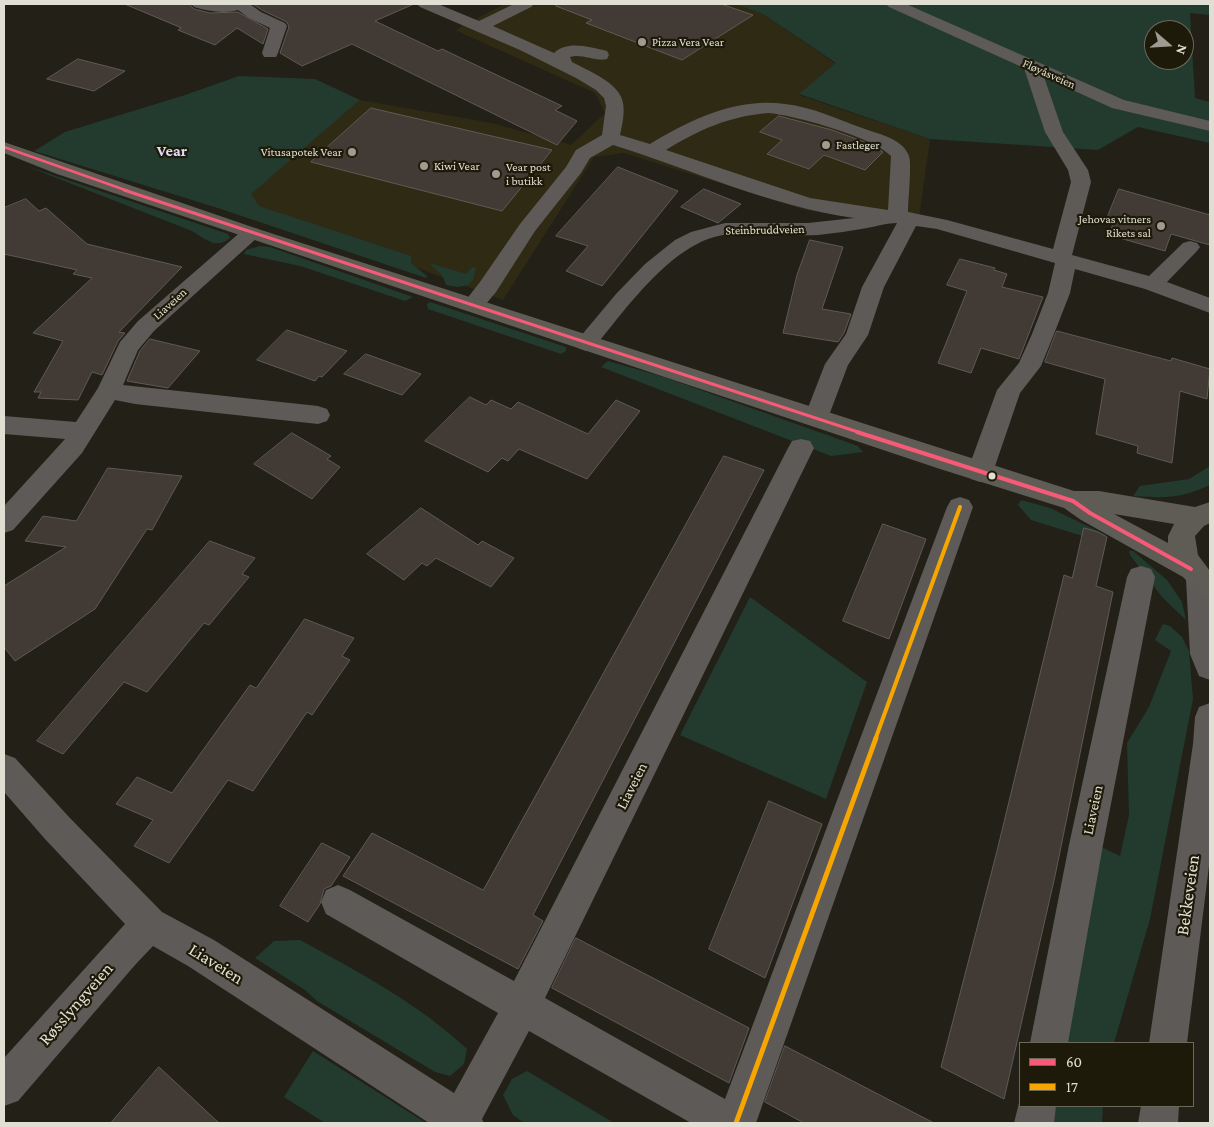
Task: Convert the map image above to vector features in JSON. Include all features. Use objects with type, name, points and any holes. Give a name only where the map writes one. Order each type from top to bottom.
[{"type":"main road","points":[[4,147],[64,170],[251,233],[1073,501],[1200,579]]},
{"type":"main road","points":[[1073,501],[1099,500],[1206,513]]},
{"type":"main road","points":[[1200,579],[1182,553],[1181,539],[1185,526],[1206,513]]},
{"type":"street","points":[[199,4],[228,8],[241,4],[255,15],[279,26],[270,53]]},
{"type":"street","points":[[425,4],[565,66],[597,84],[612,96],[614,108],[611,138],[582,154],[574,168],[527,228],[488,287],[473,304]]},
{"type":"street","points":[[476,26],[526,4]]},
{"type":"street","name":"Fløyåsveien","points":[[894,4],[1118,104],[1210,126]]},
{"type":"street","points":[[476,26],[485,7]]},
{"type":"street","points":[[565,66],[561,55],[565,52],[579,51],[601,55]]},
{"type":"street","points":[[980,472],[1009,390],[1029,366],[1059,293],[1064,259],[1081,182],[1078,170],[1054,132],[1032,66]]},
{"type":"street","points":[[653,150],[693,128],[734,112],[772,108],[798,112],[871,137],[890,145],[897,151],[900,156],[904,217],[898,244],[873,288],[857,335],[837,364],[816,418]]},
{"type":"street","name":"Steinbruddveien","points":[[611,138],[653,150],[731,180],[806,204],[846,211],[904,217],[940,224],[1153,284],[1210,306]]},
{"type":"street","name":"Steinbruddveien","points":[[586,343],[657,264],[684,243],[700,235],[726,229],[807,229],[853,226],[904,217]]},
{"type":"street","name":"Liaveien","points":[[4,523],[60,464],[84,431],[109,390],[128,347],[146,326],[251,233]]},
{"type":"street","points":[[1153,284],[1190,247]]},
{"type":"street","points":[[109,390],[135,396],[318,415]]},
{"type":"street","points":[[4,425],[84,431]]},
{"type":"street","name":"Liaveien","points":[[4,769],[57,828],[150,924],[201,953],[462,1122],[801,448]]},
{"type":"street","points":[[736,1123],[960,507]]},
{"type":"street","name":"Liaveien","points":[[1049,1042],[1088,835],[1141,577]]},
{"type":"street","points":[[1200,579],[1205,654],[1210,667]]},
{"type":"street","name":"Bekkeveien","points":[[1168,1042],[1210,735]]},
{"type":"street","points":[[338,902],[729,1123]]},
{"type":"street","name":"Røsslyngveien","points":[[4,1087],[122,952],[150,924]]},
{"type":"street","points":[[1034,1123],[1037,1107]]},
{"type":"street","points":[[1158,1123],[1160,1107]]},
{"type":"shaded area","points":[[504,4],[735,4],[763,14],[836,64],[799,95],[930,139],[918,226],[805,210],[624,153],[594,157],[503,300],[241,202],[360,100],[492,123],[571,145],[605,113],[595,93],[455,30]]},
{"type":"green space","points":[[735,4],[1210,4],[1210,15],[1190,13],[1190,20],[1144,20],[1144,70],[1193,70],[1195,98],[1210,102],[1210,143],[1138,127],[1098,150],[930,139],[799,94],[836,63],[763,14]]},
{"type":"green space","points":[[239,76],[315,79],[360,100],[251,194],[259,206],[411,256],[411,263],[427,276],[426,278],[221,209],[34,151],[65,132],[185,95]]},
{"type":"green space","points":[[26,166],[228,234],[230,238],[220,243],[211,242],[192,231]]},
{"type":"green space","points":[[260,246],[270,247],[413,297],[405,301],[300,266],[244,254],[246,250]]},
{"type":"green space","points":[[429,263],[466,274],[472,267],[476,268],[473,280],[468,285],[458,287],[446,285],[442,275]]},
{"type":"green space","points":[[430,302],[566,347],[566,351],[561,354],[428,309],[427,304]]},
{"type":"green space","points":[[608,361],[664,377],[858,446],[863,452],[831,456],[601,367]]},
{"type":"green space","points":[[1210,466],[1210,485],[1199,490],[1172,496],[1133,496],[1140,486],[1189,479]]},
{"type":"green space","points":[[1021,500],[1050,508],[1106,535],[1104,539],[1089,538],[1031,520],[1018,505]]},
{"type":"green space","points":[[1129,551],[1133,551],[1167,580],[1182,602],[1186,620],[1162,597],[1130,555]]},
{"type":"green space","points":[[750,597],[867,682],[826,799],[680,735]]},
{"type":"green space","points":[[1163,624],[1170,626],[1182,637],[1189,651],[1193,699],[1150,919],[1114,1042],[1062,1042],[1099,846],[1120,856],[1129,815],[1127,743],[1149,707],[1171,651],[1155,640]]},
{"type":"green space","points":[[300,940],[387,989],[429,1017],[467,1049],[464,1064],[450,1076],[435,1072],[317,1001],[305,990],[255,958],[274,941]]},
{"type":"green space","points":[[313,1051],[426,1123],[325,1123],[284,1097]]},
{"type":"green space","points":[[527,1071],[614,1123],[524,1123],[513,1115],[503,1095],[512,1079]]},
{"type":"green space","points":[[1050,1107],[1103,1107],[1102,1123],[1046,1123]]},
{"type":"building","points":[[125,4],[189,4],[194,9],[210,13],[238,12],[268,29],[263,44],[237,28],[215,45],[178,30],[181,28]]},
{"type":"building","points":[[253,4],[414,4],[375,21],[438,51],[442,49],[562,106],[555,110],[577,121],[557,145],[352,44],[302,66],[280,53],[289,27],[287,22]]},
{"type":"building","points":[[557,4],[721,4],[753,15],[682,60],[586,23],[592,20],[556,6]]},
{"type":"building","points":[[78,59],[125,71],[94,91],[47,79]]},
{"type":"building","points":[[371,108],[552,150],[502,211],[311,162]]},
{"type":"building","name":"Fastleger","points":[[779,116],[832,130],[867,143],[883,152],[865,170],[824,155],[809,169],[767,154],[782,140],[760,132]]},
{"type":"building","points":[[618,167],[678,191],[602,286],[566,271],[588,246],[556,236]]},
{"type":"building","points":[[704,189],[741,204],[718,223],[681,207]]},
{"type":"building","name":"Jehovas vitners Rikets sal","points":[[1119,189],[1210,215],[1210,245],[1171,234],[1165,251],[1109,235],[1115,218],[1108,216]]},
{"type":"building","points":[[26,199],[39,211],[46,208],[87,244],[182,267],[119,332],[125,333],[118,341],[102,375],[92,372],[78,400],[38,398],[41,392],[34,392],[63,341],[33,333],[92,278],[73,274],[77,270],[4,254],[4,208]]},
{"type":"building","points":[[810,240],[843,247],[822,309],[851,314],[844,333],[838,342],[783,333],[797,275]]},
{"type":"building","points":[[960,259],[995,268],[994,270],[1007,274],[1002,287],[1043,297],[1019,359],[981,348],[971,373],[938,363],[967,291],[947,285]]},
{"type":"building","points":[[287,330],[347,351],[322,377],[319,376],[315,381],[257,360]]},
{"type":"building","points":[[1057,331],[1171,361],[1172,358],[1210,369],[1207,399],[1180,391],[1172,463],[1137,453],[1138,446],[1096,434],[1105,379],[1045,362]]},
{"type":"building","points":[[150,339],[200,351],[168,388],[127,381],[140,351]]},
{"type":"building","points":[[366,354],[421,374],[402,395],[344,374]]},
{"type":"building","points":[[470,397],[486,405],[491,400],[511,409],[518,402],[588,434],[616,400],[640,411],[587,479],[519,449],[508,461],[502,458],[488,472],[425,441]]},
{"type":"building","points":[[292,433],[331,456],[327,459],[340,467],[312,499],[254,464]]},
{"type":"building","points":[[724,456],[764,470],[533,915],[543,921],[518,969],[343,876],[372,833],[483,890]]},
{"type":"building","points":[[108,468],[182,476],[152,530],[147,529],[95,609],[15,661],[4,647],[4,586],[66,547],[25,541],[43,516],[76,521]]},
{"type":"building","points":[[421,508],[478,545],[482,541],[514,558],[491,587],[436,558],[427,566],[422,563],[404,580],[367,554]]},
{"type":"building","points":[[883,524],[926,539],[889,639],[843,621]]},
{"type":"building","points":[[1084,528],[1107,537],[1096,586],[1113,592],[1055,876],[1004,1099],[941,1067],[997,851],[1064,575],[1072,578]]},
{"type":"building","points":[[210,541],[255,558],[242,574],[249,577],[209,625],[204,623],[147,692],[124,682],[63,754],[37,741]]},
{"type":"building","points":[[305,619],[354,638],[342,656],[350,660],[312,715],[307,712],[253,791],[228,780],[169,863],[134,846],[153,820],[116,804],[137,777],[172,793],[250,685],[256,688]]},
{"type":"building","points":[[769,801],[822,824],[765,978],[709,949]]},
{"type":"building","points":[[322,843],[350,857],[331,886],[324,889],[320,904],[308,922],[280,906]]},
{"type":"building","points":[[576,938],[749,1028],[729,1083],[552,988]]},
{"type":"building","points":[[785,1046],[934,1123],[804,1123],[765,1102]]},
{"type":"building","points":[[159,1067],[219,1123],[111,1123]]},
{"type":"transit line","name":"60","points":[[4,147],[64,170],[251,233],[1073,501],[1090,513],[1191,569]]},
{"type":"transit line","name":"17","points":[[736,1123],[960,507]]},
{"type":"place","name":"Pizza Vera Vear","points":[[642,42]]},
{"type":"place","name":"Fastleger","points":[[826,145]]},
{"type":"place","name":"Vitusapotek Vear","points":[[352,152]]},
{"type":"place","name":"Kiwi Vear","points":[[424,166]]},
{"type":"place","name":"Vear post i butikk","points":[[496,174]]},
{"type":"place","name":"Jehovas vitners Rikets sal","points":[[1161,226]]},
{"type":"district","name":"Vear","points":[[172,151]]}]
